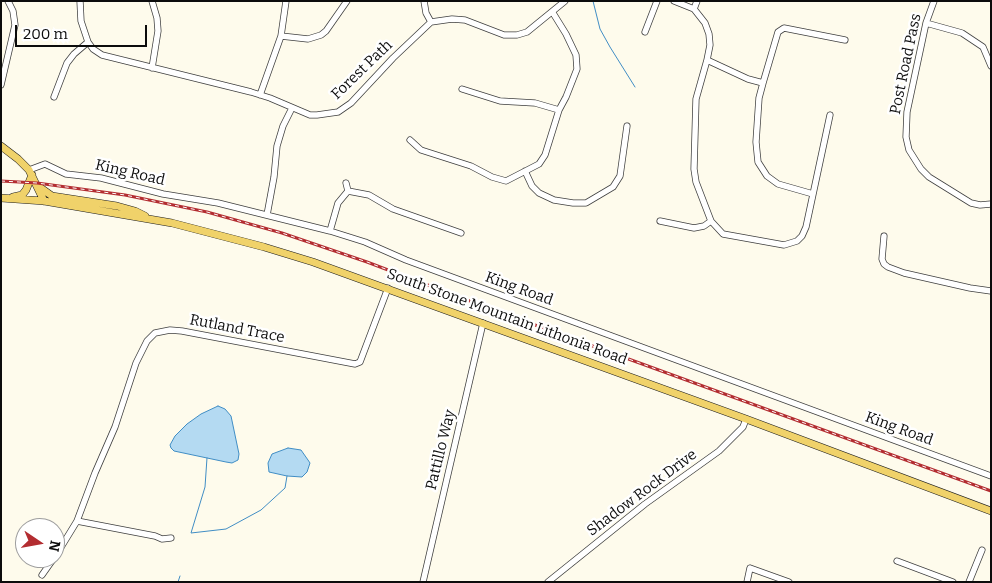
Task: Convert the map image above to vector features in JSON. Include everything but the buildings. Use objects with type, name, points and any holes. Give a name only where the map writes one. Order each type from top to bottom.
[{"type":"main road","points":[[1,146],[31,172],[44,201]]},
{"type":"main road","points":[[5,198],[22,195],[26,190],[31,172]]},
{"type":"main road","points":[[38,186],[52,196],[117,206],[135,211],[150,219]]},
{"type":"main road","name":"South Stone Mountain Lithonia Road","points":[[5,198],[44,201],[150,219],[211,232],[264,247],[388,288],[991,511]]},
{"type":"street","points":[[1,85],[15,24],[13,12],[8,1]]},
{"type":"street","points":[[54,97],[67,63],[88,42],[81,21],[80,1]]},
{"type":"street","points":[[152,1],[157,18],[158,31],[152,68]]},
{"type":"street","points":[[260,94],[281,36],[286,1]]},
{"type":"street","points":[[281,36],[308,39],[321,35],[326,31],[347,1]]},
{"type":"street","points":[[424,1],[426,12],[431,22],[452,19],[465,20],[504,35],[517,35],[528,32],[566,1]]},
{"type":"street","points":[[645,32],[657,1]]},
{"type":"street","points":[[674,1],[694,9],[705,24],[709,34],[710,45],[696,99],[694,169],[696,182],[711,221],[723,234],[778,245],[791,244],[802,236],[806,227],[830,116]]},
{"type":"street","points":[[694,9],[697,1]]},
{"type":"street","name":"Post Road Pass","points":[[934,1],[926,23],[907,112],[906,137],[908,150],[929,177],[971,202],[980,205],[991,204]]},
{"type":"street","points":[[410,140],[421,150],[471,166],[492,177],[506,181],[539,164],[545,155],[559,110],[576,76],[576,55],[553,13]]},
{"type":"street","name":"Forest Path","points":[[88,42],[102,55],[260,94],[292,108],[317,115],[338,112],[351,103],[392,58],[431,22]]},
{"type":"street","points":[[926,23],[962,33],[974,40],[983,47],[991,66]]},
{"type":"street","points":[[813,194],[778,184],[767,176],[758,162],[756,142],[763,83],[778,32],[784,28],[844,40]]},
{"type":"street","points":[[706,60],[748,79],[763,83]]},
{"type":"street","points":[[462,89],[500,101],[534,103],[559,110]]},
{"type":"street","points":[[266,215],[274,177],[277,146],[283,126],[292,108]]},
{"type":"street","points":[[525,171],[532,186],[539,193],[554,200],[586,203],[613,187],[620,176],[627,126]]},
{"type":"street","name":"King Road","points":[[31,172],[44,164],[66,174],[101,178],[162,194],[218,203],[330,231],[365,242],[414,264],[991,476]]},
{"type":"street","points":[[346,183],[348,191]]},
{"type":"street","points":[[330,231],[338,203],[348,191]]},
{"type":"street","points":[[348,191],[369,195],[392,209],[461,232]]},
{"type":"street","points":[[660,221],[694,228],[704,226],[711,221]]},
{"type":"street","points":[[884,236],[882,259],[888,267],[904,273],[991,291]]},
{"type":"street","name":"Rutland Trace","points":[[65,541],[77,521],[94,473],[115,426],[136,363],[147,340],[155,333],[182,330],[355,364],[360,362],[388,288]]},
{"type":"street","name":"Pattillo Way","points":[[423,582],[483,323]]},
{"type":"street","name":"Shadow Rock Drive","points":[[548,582],[645,504],[719,451],[743,427],[746,419]]},
{"type":"street","points":[[77,521],[162,539],[171,538]]},
{"type":"street","points":[[969,582],[982,550]]},
{"type":"street","points":[[897,561],[953,582]]},
{"type":"street","name":"Rutland Trace","points":[[42,575],[47,568]]},
{"type":"street","points":[[747,582],[750,568],[789,582]]},
{"type":"water","points":[[218,406],[225,409],[231,416],[239,454],[238,460],[232,463],[226,462],[174,451],[171,448],[170,445],[175,436],[187,424],[201,414]]},
{"type":"water","points":[[288,448],[301,450],[310,463],[307,472],[302,477],[269,472],[268,463],[272,454]]},
{"type":"waterway","points":[[593,1],[600,29],[635,87]]},
{"type":"waterway","points":[[207,458],[205,487],[191,533],[226,529],[261,510],[285,488],[287,476]]},
{"type":"waterway","points":[[178,582],[180,576]]},
{"type":"railway","points":[[1,181],[37,183],[125,195],[207,212],[282,233],[367,262],[991,491]]}]
